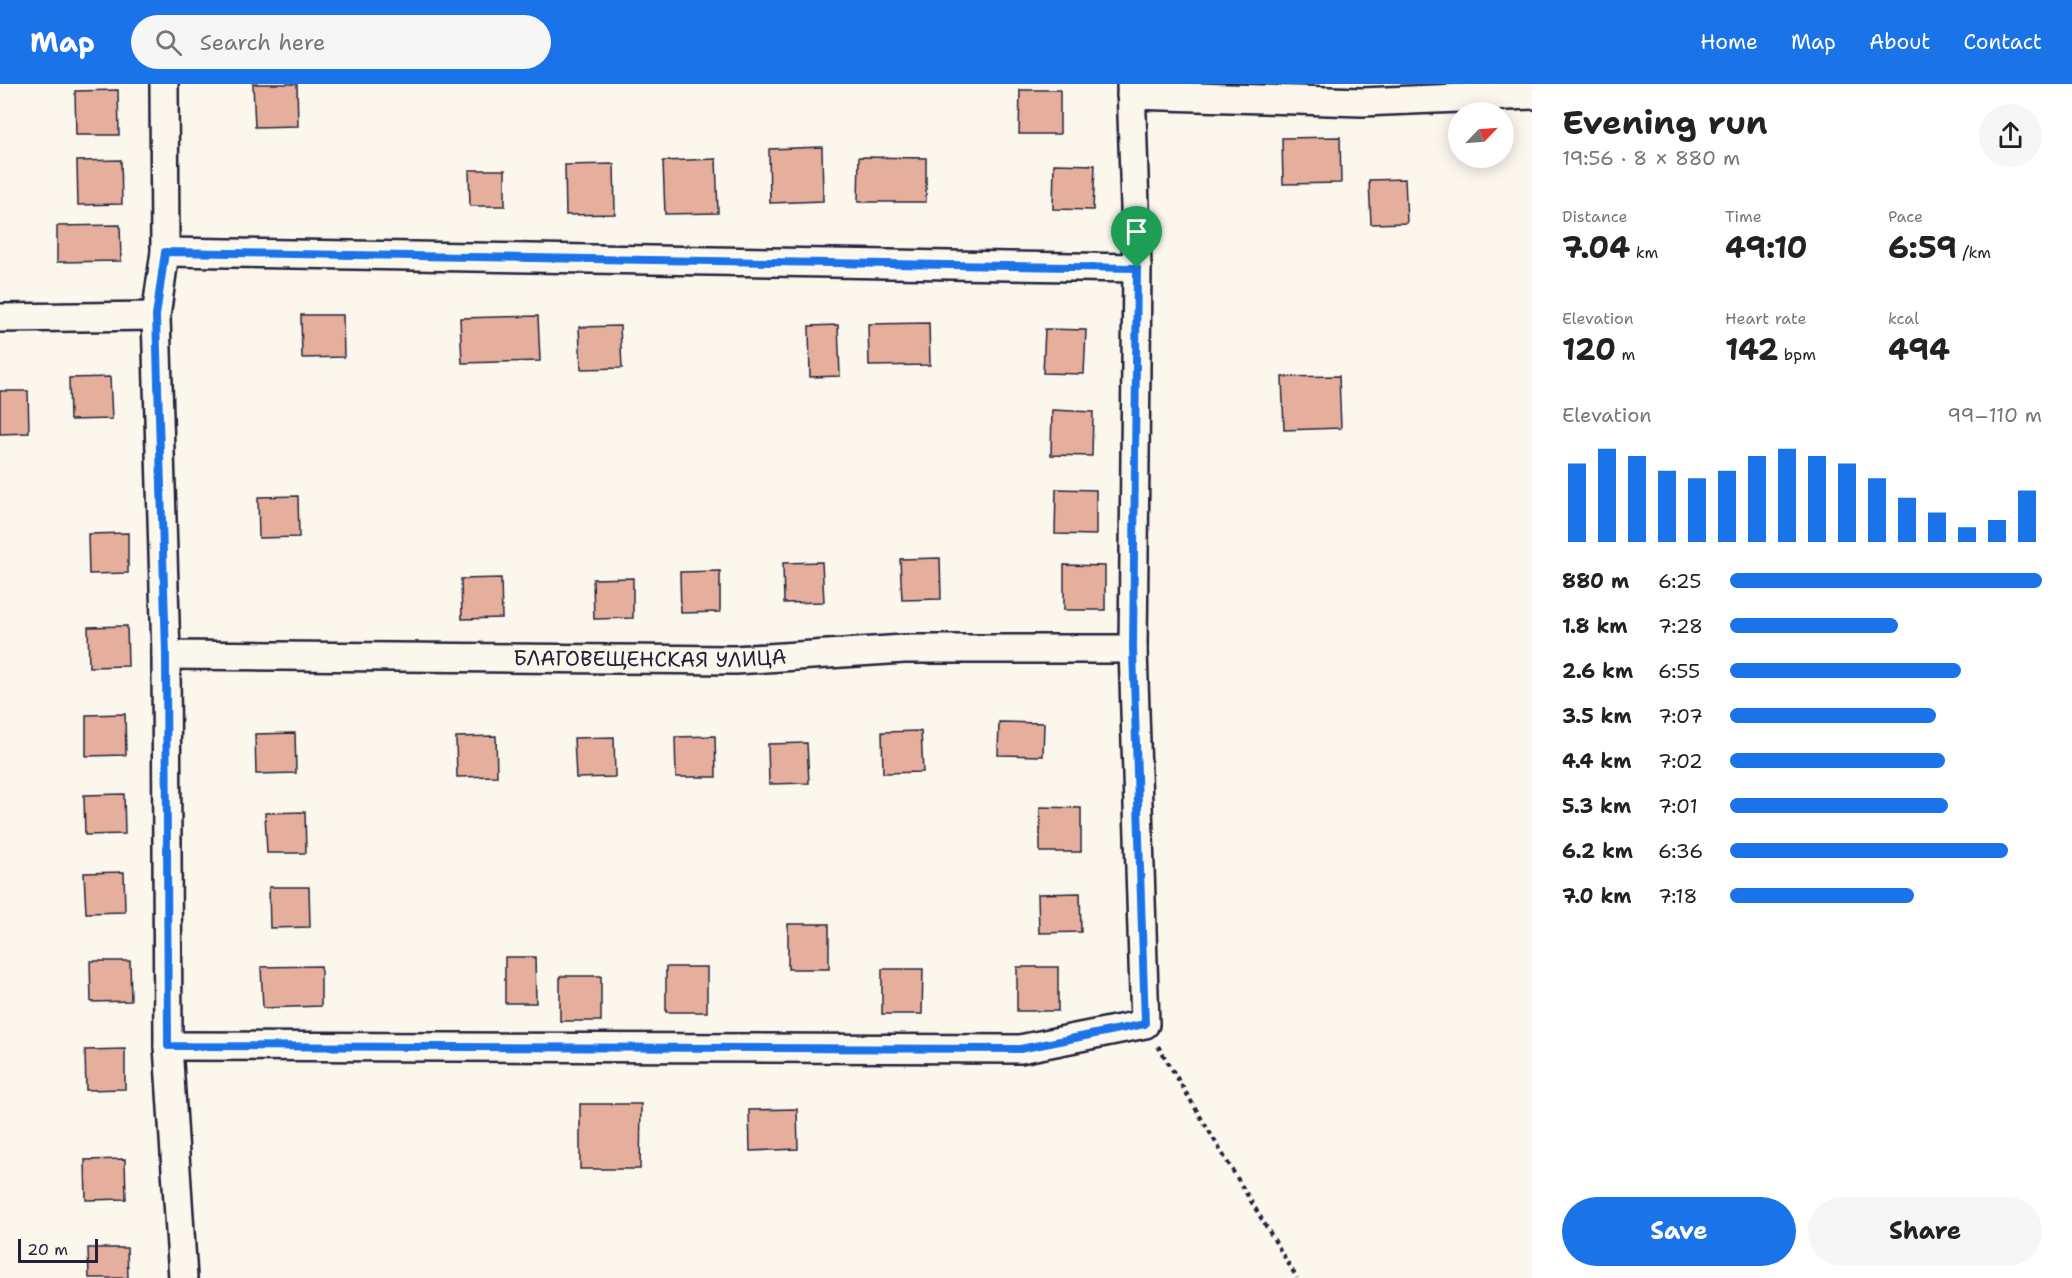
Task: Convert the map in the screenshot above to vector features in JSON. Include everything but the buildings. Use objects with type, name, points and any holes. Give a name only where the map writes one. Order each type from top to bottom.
[{"type":"street","points":[[164,84],[165,252],[156,316],[166,655],[168,1046],[183,1278]]},
{"type":"street","points":[[168,1046],[1020,1049],[1145,1024],[1133,649],[1137,268],[1131,90],[1362,102],[1532,95]]},
{"type":"street","points":[[165,252],[1137,268]]},
{"type":"street","points":[[0,318],[156,316]]},
{"type":"street","name":"БЛАГОВЕЩЕНСКАЯ УЛИЦА","points":[[166,655],[735,660],[904,649],[1133,649]]},
{"type":"path","points":[[1145,1024],[1297,1278]]},
{"type":"route","points":[[165,252],[1137,268],[1133,649],[1145,1024],[1020,1049],[168,1046],[166,655],[156,316],[165,252]]}]
